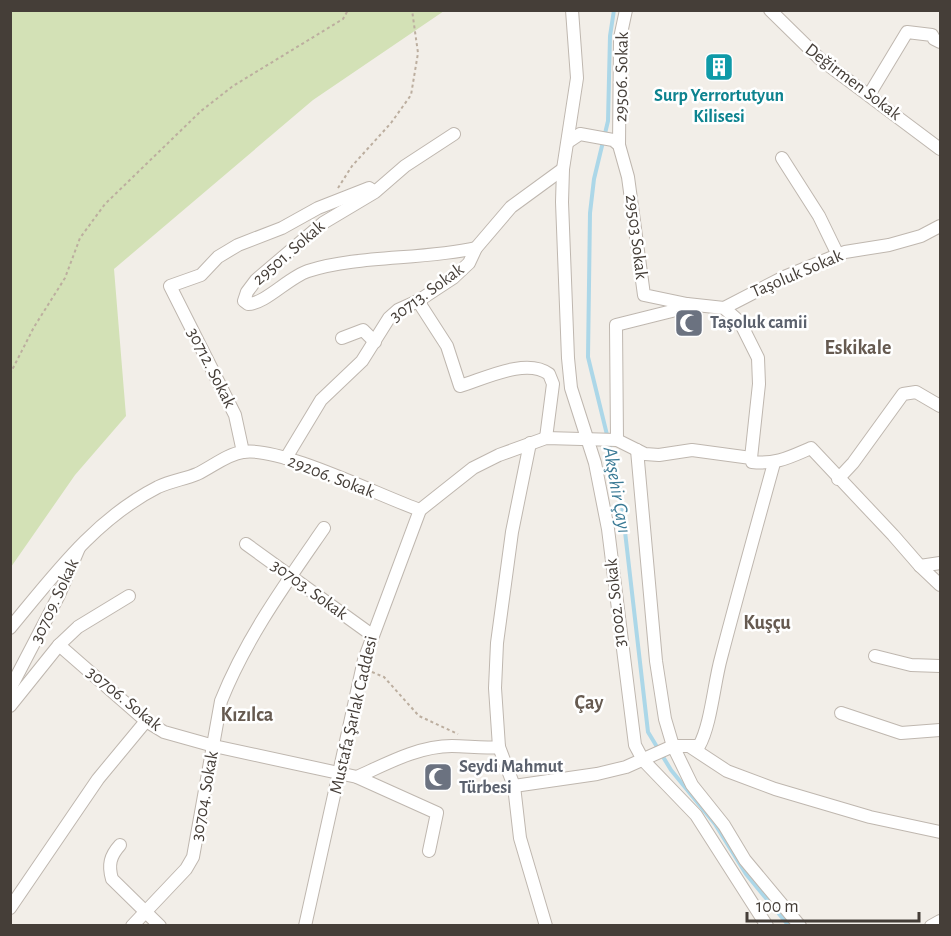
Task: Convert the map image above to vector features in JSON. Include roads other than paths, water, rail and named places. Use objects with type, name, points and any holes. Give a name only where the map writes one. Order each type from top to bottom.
[{"type":"street","name":"31002. Sokak","points":[[572,10],[577,78],[563,169],[562,202],[568,358],[571,388],[595,463],[605,510],[632,731],[635,745],[643,760],[696,815],[767,926]]},
{"type":"street","name":"29506. Sokak","points":[[616,142],[620,38],[626,10]]},
{"type":"street","name":"Değirmen Sokak","points":[[770,10],[820,59],[940,148]]},
{"type":"street","points":[[869,94],[907,32],[932,35],[940,42]]},
{"type":"street","name":"29501. Sokak","points":[[454,134],[405,166],[375,192],[333,215],[250,286],[244,301],[248,304],[258,302],[284,283],[309,271],[447,255],[477,248]]},
{"type":"street","points":[[568,142],[580,134],[616,142]]},
{"type":"street","name":"29503 Sokak","points":[[616,142],[628,177],[644,295],[687,304]]},
{"type":"street","points":[[783,158],[819,216],[838,255]]},
{"type":"street","name":"30713. Sokak","points":[[285,458],[328,390],[353,373],[389,318],[398,310],[418,301],[453,278],[469,262],[477,248],[512,207],[563,169]]},
{"type":"street","name":"30712. Sokak","points":[[243,452],[236,415],[170,286],[201,275],[210,264],[229,250],[282,228],[329,203],[369,188],[375,192]]},
{"type":"street","name":"Taşoluk Sokak","points":[[724,308],[764,286],[838,255],[910,239],[940,226]]},
{"type":"street","points":[[418,301],[447,346],[460,386],[518,369],[535,369],[549,374],[553,384],[546,438]]},
{"type":"street","points":[[617,440],[616,325],[672,311],[687,304],[724,308],[740,322],[758,358],[759,384],[752,462],[774,463],[811,448],[940,585]]},
{"type":"street","points":[[342,338],[363,330],[375,342]]},
{"type":"street","points":[[838,479],[853,463],[903,394],[916,392],[940,406]]},
{"type":"street","points":[[420,510],[473,468],[546,438],[617,440],[637,450],[659,455],[692,450],[751,458]]},
{"type":"street","points":[[530,443],[512,532],[497,643],[495,688],[499,747],[514,786],[520,838],[546,926]]},
{"type":"street","points":[[637,450],[656,661],[665,719],[673,746],[692,785],[724,825],[745,860],[800,926]]},
{"type":"street","points":[[10,628],[80,544],[151,492],[197,474],[243,452]]},
{"type":"street","name":"29206. Sokak","points":[[243,452],[285,458],[420,510]]},
{"type":"street","points":[[514,786],[597,774],[643,760],[673,746],[699,746],[706,734],[710,704],[721,657],[774,463]]},
{"type":"street","name":"Mustafa Şarlak Caddesi","points":[[305,926],[363,667],[372,635],[420,510]]},
{"type":"street","name":"30704. Sokak","points":[[132,926],[186,869],[193,857],[221,701],[231,677],[265,615],[324,528]]},
{"type":"street","name":"30709. Sokak","points":[[10,689],[63,586],[80,544]]},
{"type":"street","name":"30703. Sokak","points":[[246,544],[372,635]]},
{"type":"street","points":[[920,566],[940,563]]},
{"type":"street","points":[[10,706],[59,645],[78,627],[129,596]]},
{"type":"street","name":"30706. Sokak","points":[[59,645],[146,721],[164,732],[214,746],[357,777],[437,813],[429,851]]},
{"type":"street","points":[[875,656],[911,665],[940,666]]},
{"type":"street","points":[[841,713],[901,733],[940,730]]},
{"type":"street","points":[[10,908],[99,779],[146,721]]},
{"type":"street","points":[[357,777],[422,750],[451,746],[480,749],[499,747]]},
{"type":"street","points":[[689,746],[727,771],[775,789],[870,817],[940,832]]},
{"type":"street","points":[[120,846],[112,854],[109,869],[112,879],[160,926]]},
{"type":"street","points":[[931,926],[940,921]]},
{"type":"waterway","name":"Akşehir Çayı","points":[[614,10],[610,36],[608,121],[594,179],[590,213],[588,357],[620,488],[648,732],[671,770],[715,824],[746,874],[789,926]]},
{"type":"place","name":"Surp Yerrortutyun Kilisesi","points":[[719,67]]},
{"type":"place","name":"Taşoluk camii","points":[[689,323]]},
{"type":"place","name":"Seydi Mahmut Türbesi","points":[[438,777]]},
{"type":"district","name":"Eskikale","points":[[858,348]]},
{"type":"district","name":"Kuşçu","points":[[767,623]]},
{"type":"district","name":"Çay","points":[[589,703]]},
{"type":"district","name":"Kızılca","points":[[247,715]]}]
